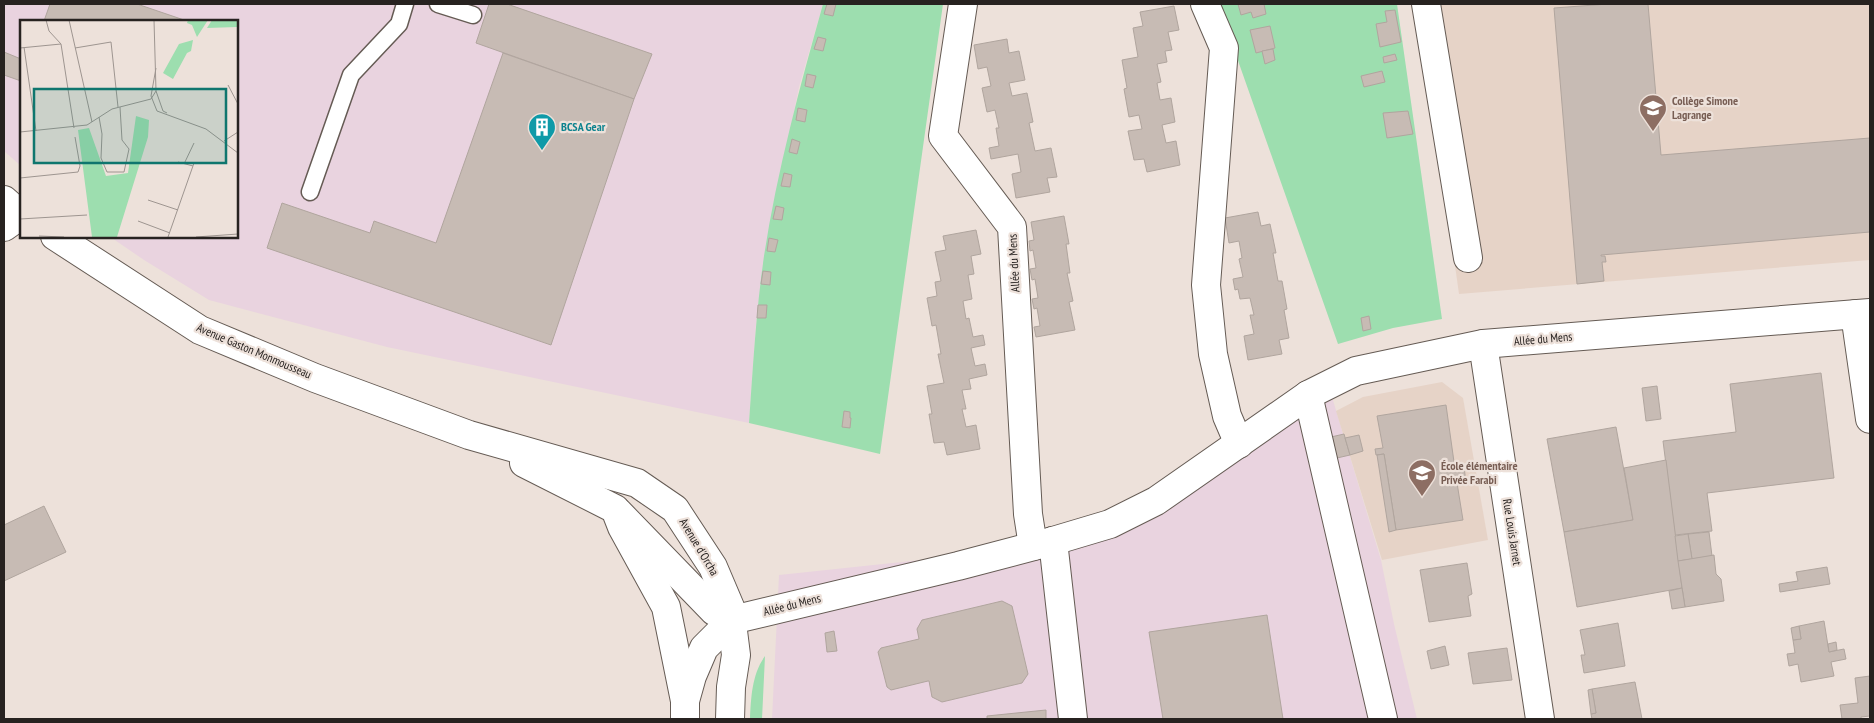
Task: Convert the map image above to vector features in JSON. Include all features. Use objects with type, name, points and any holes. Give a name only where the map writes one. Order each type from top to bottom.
[{"type":"street","name":"Allée du Mens","points":[[963,4],[943,136],[1012,228],[1028,514],[1043,543]]},
{"type":"street","points":[[1205,4],[1224,48],[1206,285],[1213,354],[1227,416],[1239,444]]},
{"type":"street","points":[[1426,4],[1468,258]]},
{"type":"street","points":[[4,200],[20,214]]},
{"type":"street","points":[[4,227],[20,216]]},
{"type":"street","name":"Avenue Gaston Monmousseau","points":[[59,238],[200,330],[315,378],[469,435],[637,482]]},
{"type":"street","name":"Allée du Mens","points":[[732,620],[958,566],[1110,524],[1156,501],[1308,395],[1356,371],[1483,344],[1863,313]]},
{"type":"street","points":[[1863,313],[1870,419]]},
{"type":"street","name":"Rue Louis Jarnet","points":[[1483,344],[1540,719]]},
{"type":"street","points":[[1308,395],[1382,719]]},
{"type":"street","name":"Avenue Gaston Monmousseau","points":[[469,435],[615,509],[714,611],[732,620]]},
{"type":"street","name":"Avenue d'Orcha","points":[[637,482],[675,509],[713,567],[730,607],[736,655],[731,687],[730,719]]},
{"type":"street","points":[[615,509],[622,527],[666,607],[685,710]]},
{"type":"street","points":[[1043,543],[1073,719]]},
{"type":"street","points":[[685,710],[692,676],[704,648],[732,620]]},
{"type":"lane","points":[[310,192],[350,75],[399,24],[405,4]]},
{"type":"lane","points":[[438,4],[473,15]]},
{"type":"shaded area","points":[[4,4],[823,4],[799,87],[765,254],[756,324],[749,423],[387,347],[209,300],[112,238],[238,238],[238,20],[20,20],[20,165],[4,151]]},
{"type":"shaded area","name":"Collège Simone Lagrange","points":[[1418,4],[1870,4],[1870,260],[1459,294]]},
{"type":"shaded area","name":"École élémentaire Privée Farabi","points":[[1442,382],[1463,398],[1488,540],[1382,560],[1336,411],[1363,397]]},
{"type":"shaded area","points":[[1329,387],[1381,560],[1417,719],[772,719],[779,575],[987,553],[1096,527]]},
{"type":"green space","points":[[823,4],[943,4],[880,454],[749,423],[759,297],[769,224],[790,129]]},
{"type":"green space","points":[[1218,4],[1397,4],[1442,319],[1393,328],[1338,344]]},
{"type":"green space","points":[[765,656],[762,719],[750,719],[755,678]]},
{"type":"building","points":[[50,4],[137,4],[184,20],[44,20]]},
{"type":"building","points":[[489,4],[507,4],[652,54],[634,99],[476,43]]},
{"type":"building","points":[[827,4],[836,4],[833,16],[824,14]]},
{"type":"building","points":[[1238,4],[1264,4],[1266,14],[1253,18],[1251,12],[1241,15]]},
{"type":"building","points":[[1608,4],[1648,4],[1661,155],[1870,138],[1870,232],[1601,255],[1605,256],[1606,262],[1602,262],[1604,281],[1577,284],[1554,8]]},
{"type":"building","points":[[1174,6],[1179,30],[1168,32],[1172,50],[1165,51],[1167,62],[1157,64],[1161,82],[1157,83],[1160,100],[1171,98],[1175,122],[1162,125],[1166,143],[1176,141],[1180,165],[1147,172],[1144,159],[1134,160],[1128,131],[1142,129],[1139,115],[1129,117],[1124,89],[1127,88],[1122,60],[1138,57],[1133,28],[1143,26],[1140,12]]},
{"type":"building","points":[[1395,10],[1401,42],[1380,47],[1376,24],[1387,22],[1385,11]]},
{"type":"building","points":[[1270,26],[1275,48],[1256,53],[1250,30]]},
{"type":"building","points":[[818,37],[826,39],[823,51],[814,49]]},
{"type":"building","points":[[1007,39],[1009,53],[1019,51],[1025,80],[1009,83],[1012,96],[1027,93],[1033,122],[1029,123],[1035,151],[1051,148],[1057,177],[1047,178],[1050,192],[1016,198],[1012,174],[1021,172],[1018,154],[991,159],[989,148],[999,146],[996,128],[999,128],[995,110],[987,112],[982,88],[991,86],[987,67],[978,69],[974,45]]},
{"type":"building","points":[[1273,49],[1275,60],[1265,64],[1262,51]]},
{"type":"building","points":[[4,52],[20,59],[20,81],[4,75]]},
{"type":"building","name":"BCSA Gear","points":[[503,53],[634,99],[551,345],[267,248],[282,203],[370,233],[374,221],[436,243]]},
{"type":"building","points":[[1395,54],[1397,60],[1384,63],[1383,57]]},
{"type":"building","points":[[1382,71],[1385,82],[1364,87],[1361,76]]},
{"type":"building","points":[[807,74],[816,76],[813,88],[805,86]]},
{"type":"building","points":[[798,108],[807,110],[805,122],[796,120]]},
{"type":"building","points":[[1408,111],[1413,134],[1387,138],[1383,113]]},
{"type":"building","points":[[792,139],[800,142],[797,154],[789,152]]},
{"type":"building","points":[[784,173],[792,175],[790,187],[781,186]]},
{"type":"building","points":[[776,206],[784,208],[782,220],[773,219]]},
{"type":"building","points":[[1258,212],[1261,226],[1270,224],[1276,253],[1273,253],[1278,281],[1282,281],[1287,309],[1284,310],[1289,338],[1279,340],[1282,354],[1248,360],[1244,336],[1254,334],[1250,315],[1254,315],[1250,298],[1240,299],[1238,289],[1235,290],[1233,279],[1243,277],[1239,259],[1242,258],[1239,241],[1229,243],[1225,218]]},
{"type":"building","points":[[1064,216],[1069,244],[1066,244],[1070,273],[1067,273],[1073,301],[1069,302],[1075,330],[1036,337],[1034,327],[1040,326],[1037,308],[1034,309],[1032,299],[1038,298],[1035,279],[1032,280],[1030,269],[1036,268],[1033,250],[1030,251],[1029,241],[1034,240],[1031,222]]},
{"type":"building","points":[[976,230],[981,254],[971,256],[974,274],[968,275],[972,299],[963,301],[966,319],[969,318],[973,337],[983,335],[985,345],[971,348],[975,366],[985,364],[987,375],[969,379],[971,389],[962,390],[966,409],[962,409],[966,427],[976,425],[980,449],[947,455],[944,442],[934,443],[929,414],[932,414],[927,386],[944,383],[938,354],[941,354],[936,325],[932,326],[927,298],[937,296],[935,282],[941,281],[935,252],[946,250],[943,236]]},
{"type":"building","points":[[769,238],[778,240],[775,252],[767,251]]},
{"type":"building","points":[[763,271],[771,272],[770,285],[761,284]]},
{"type":"building","points":[[758,305],[767,305],[766,318],[757,318]]},
{"type":"building","points":[[1369,316],[1371,329],[1363,331],[1361,318]]},
{"type":"building","points":[[1821,373],[1834,478],[1707,493],[1712,531],[1675,535],[1663,441],[1736,432],[1730,384]]},
{"type":"building","points":[[1657,386],[1661,419],[1646,421],[1642,388]]},
{"type":"building","points":[[1446,405],[1455,469],[1464,467],[1466,482],[1457,483],[1463,520],[1396,530],[1384,454],[1376,455],[1375,449],[1383,448],[1377,416]]},
{"type":"building","points":[[844,411],[850,412],[850,428],[842,427]]},
{"type":"building","points":[[1616,427],[1633,520],[1564,532],[1547,439]]},
{"type":"building","points":[[1344,434],[1350,455],[1337,458],[1331,437]]},
{"type":"building","points":[[1359,435],[1363,451],[1350,455],[1345,438]]},
{"type":"building","points":[[1384,454],[1396,530],[1389,532],[1377,455]]},
{"type":"building","points":[[1666,460],[1682,588],[1577,607],[1564,532],[1633,520],[1624,468]]},
{"type":"building","points":[[44,506],[66,552],[4,581],[4,525]]},
{"type":"building","points":[[1709,532],[1712,556],[1692,559],[1688,534]]},
{"type":"building","points":[[1688,534],[1692,559],[1678,561],[1675,536]]},
{"type":"building","points":[[1714,555],[1716,574],[1721,579],[1724,601],[1685,607],[1678,561]]},
{"type":"building","points":[[1467,563],[1472,594],[1468,596],[1471,616],[1429,622],[1420,570]]},
{"type":"building","points":[[1827,567],[1830,584],[1780,592],[1779,584],[1798,581],[1796,572]]},
{"type":"building","points":[[1682,588],[1685,607],[1672,609],[1669,591]]},
{"type":"building","points":[[1002,601],[1012,606],[1028,674],[1022,683],[942,702],[932,697],[929,681],[891,690],[887,687],[878,652],[881,648],[919,639],[917,629],[922,620]]},
{"type":"building","points":[[1267,615],[1283,719],[1163,719],[1149,632]]},
{"type":"building","points":[[1824,621],[1829,652],[1844,649],[1846,659],[1831,662],[1834,676],[1801,682],[1798,664],[1789,666],[1787,654],[1795,653],[1793,640],[1801,639],[1799,626]]},
{"type":"building","points":[[1618,623],[1625,666],[1584,673],[1581,655],[1585,655],[1580,630]]},
{"type":"building","points":[[1799,626],[1801,639],[1793,640],[1791,628]]},
{"type":"building","points":[[834,631],[837,651],[827,652],[825,633]]},
{"type":"building","points":[[1836,642],[1837,650],[1829,652],[1828,644]]},
{"type":"building","points":[[1445,646],[1449,665],[1431,669],[1427,651]]},
{"type":"building","points":[[1507,648],[1512,680],[1473,684],[1468,653]]},
{"type":"building","points":[[1870,676],[1870,716],[1861,717],[1861,719],[1842,719],[1840,705],[1858,703],[1855,678]]},
{"type":"building","points":[[1635,682],[1642,719],[1592,719],[1591,714],[1596,713],[1592,689]]},
{"type":"building","points":[[1592,689],[1596,713],[1591,714],[1588,690]]},
{"type":"building","points":[[1046,710],[1046,719],[987,719],[987,716]]},
{"type":"place","name":"Collège Simone Lagrange","points":[[1653,132]]},
{"type":"place","name":"BCSA Gear","points":[[542,151]]},
{"type":"place","name":"École élémentaire Privée Farabi","points":[[1422,497]]}]
